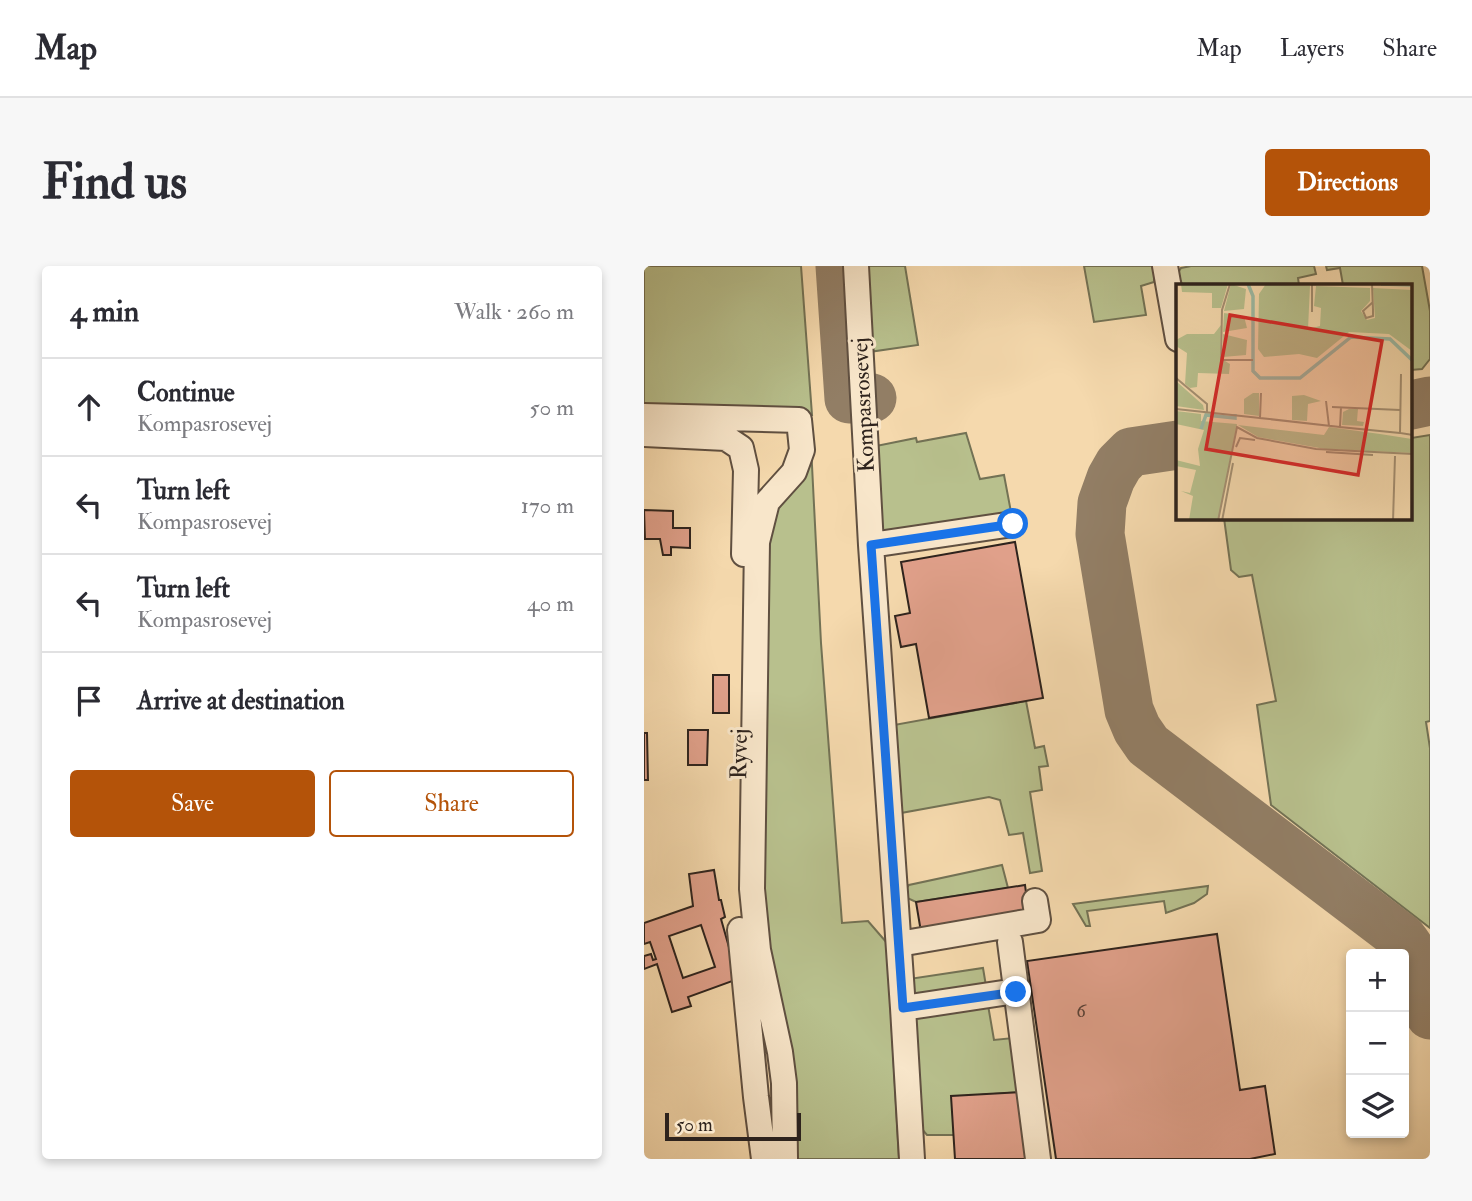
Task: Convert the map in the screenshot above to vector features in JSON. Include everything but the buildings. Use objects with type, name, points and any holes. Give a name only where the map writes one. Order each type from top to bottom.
[{"type":"street","name":"Kompasrosevej","points":[[856,266],[871,545],[912,1159]]},
{"type":"street","points":[[1165,266],[1176,328]]},
{"type":"street","points":[[644,416],[799,420],[802,450],[794,472],[767,502],[757,542],[752,889],[758,950],[780,1052],[785,1159]]},
{"type":"street","name":"Ryvej","points":[[644,434],[726,438],[741,448],[746,470],[737,874],[756,1097],[764,1159]]},
{"type":"street","points":[[871,545],[1013,524]]},
{"type":"street","points":[[899,944],[1038,920],[1035,901]]},
{"type":"street","points":[[1010,942],[1038,1159]]},
{"type":"street","points":[[903,1008],[1016,992]]},
{"type":"green space","points":[[644,266],[801,266],[812,415],[644,411]]},
{"type":"green space","points":[[862,266],[905,266],[918,345],[869,352]]},
{"type":"green space","points":[[1084,266],[1154,266],[1154,282],[1141,286],[1146,315],[1094,322]]},
{"type":"green space","points":[[1314,266],[1316,274],[1298,278],[1299,284],[1182,284],[1181,281],[1173,281],[1181,268]]},
{"type":"green space","points":[[1326,266],[1422,266],[1430,311],[1430,359],[1422,369],[1412,370],[1412,284],[1343,284],[1340,268],[1327,270]]},
{"type":"green space","points":[[810,426],[821,643],[842,923],[868,921],[887,943],[899,1159],[791,1159],[762,942],[760,552]]},
{"type":"green space","points":[[966,433],[980,479],[1004,475],[1011,512],[881,532],[876,446],[916,438],[917,442]]},
{"type":"green space","points":[[1430,435],[1430,721],[1426,722],[1430,748],[1430,928],[1271,805],[1257,705],[1276,701],[1252,575],[1239,577],[1231,570],[1224,520],[1412,520],[1412,438]]},
{"type":"green space","points":[[1026,701],[1035,748],[1044,746],[1048,766],[1039,767],[1042,790],[1030,792],[1042,871],[1030,873],[1023,833],[1009,835],[1000,800],[989,797],[901,813],[894,725]]},
{"type":"green space","points":[[1002,865],[1008,888],[916,902],[905,897],[909,885]]},
{"type":"green space","points":[[1208,886],[1207,894],[1194,903],[1166,913],[1164,901],[1087,911],[1090,926],[1086,926],[1073,904]]},
{"type":"green space","points":[[983,968],[986,986],[911,997],[909,979]]},
{"type":"green space","points":[[988,1005],[994,1040],[1013,1038],[1023,1092],[952,1097],[954,1135],[927,1135],[921,1128],[914,1017]]},
{"type":"taxiway","points":[[840,266],[849,399],[872,398]]},
{"type":"taxiway","points":[[1412,405],[1430,401]]},
{"type":"taxiway","points":[[1176,445],[1131,452],[1119,464],[1111,478],[1102,503],[1100,534],[1129,710],[1137,729],[1148,745],[1402,938],[1419,965],[1430,1015]]},
{"type":"route","points":[[1013,524],[871,545],[903,1008],[1016,992]]}]
